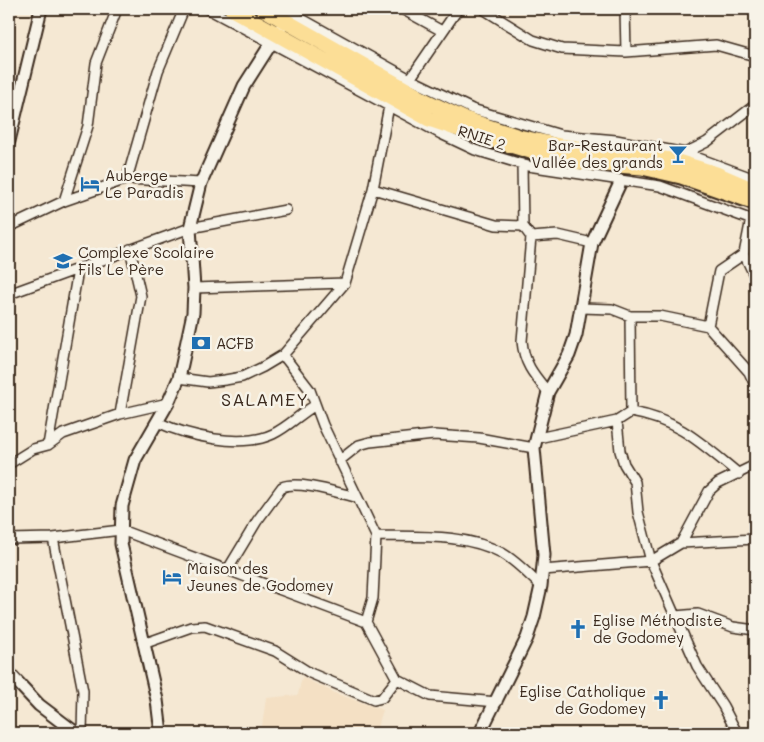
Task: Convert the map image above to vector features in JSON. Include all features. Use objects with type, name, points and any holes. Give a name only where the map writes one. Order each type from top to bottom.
[{"type":"highway","name":"RNIE 2","points":[[232,9],[274,39],[429,118],[470,133],[559,158],[642,167],[681,176],[755,202]]},
{"type":"highway","name":"RNIE 2","points":[[264,9],[288,13],[426,101],[492,129],[559,146],[671,160],[716,174],[755,190]]},
{"type":"main road","points":[[9,141],[12,111],[41,9]]},
{"type":"main road","points":[[161,733],[157,700],[121,544],[122,506],[129,476],[141,447],[168,403],[179,378],[193,313],[194,288],[190,228],[201,183],[244,86],[288,13]]},
{"type":"main road","points":[[480,733],[498,702],[528,638],[543,570],[536,443],[548,392],[569,355],[576,335],[592,243],[621,181]]},
{"type":"main road","points":[[9,673],[39,705],[75,732]]},
{"type":"street","points":[[64,202],[88,126],[96,63],[117,9]]},
{"type":"street","points":[[128,178],[158,71],[184,9]]},
{"type":"street","points":[[208,9],[274,39],[390,106],[475,150],[557,172],[660,186],[753,220],[744,254],[755,277]]},
{"type":"street","points":[[402,9],[442,32]]},
{"type":"street","points":[[410,79],[458,9]]},
{"type":"street","points":[[483,9],[533,40],[562,50],[626,52],[716,45],[755,56]]},
{"type":"street","points":[[625,9],[626,52]]},
{"type":"street","points":[[288,13],[446,98],[504,120],[561,135],[616,140],[686,153],[755,179]]},
{"type":"street","points":[[686,153],[707,142],[755,105]]},
{"type":"street","points":[[179,378],[208,382],[242,377],[283,355],[345,283],[373,189],[390,106]]},
{"type":"street","points":[[522,164],[523,226],[532,236],[522,349],[529,370],[548,392]]},
{"type":"street","points":[[9,227],[64,202],[128,178],[201,183]]},
{"type":"street","points":[[373,189],[496,225],[523,226]]},
{"type":"street","points":[[9,294],[190,228],[286,210]]},
{"type":"street","points":[[532,236],[558,235],[592,243]]},
{"type":"street","points":[[120,414],[141,296],[130,249]]},
{"type":"street","points":[[708,326],[719,271],[744,254]]},
{"type":"street","points":[[48,445],[78,270]]},
{"type":"street","points":[[194,288],[345,283]]},
{"type":"street","points":[[581,308],[612,309],[630,316],[660,316],[708,326],[749,372],[755,385]]},
{"type":"street","points":[[630,316],[631,412]]},
{"type":"street","points":[[283,355],[310,390],[314,406],[376,536],[373,598],[366,622]]},
{"type":"street","points":[[9,464],[33,449],[48,445],[63,434],[120,414],[168,403]]},
{"type":"street","points":[[157,422],[180,433],[237,441],[257,440],[288,426],[314,406]]},
{"type":"street","points":[[339,461],[359,446],[370,442],[434,434],[536,443],[617,421],[631,412],[654,416],[673,424],[691,435],[738,474]]},
{"type":"street","points":[[617,421],[620,452],[624,464],[635,482],[638,512],[651,561],[697,666],[723,706],[737,733]]},
{"type":"street","points":[[680,543],[709,491],[718,483],[755,465]]},
{"type":"street","points":[[228,569],[257,521],[282,487],[300,485],[356,497]]},
{"type":"street","points":[[9,539],[53,538],[121,530],[366,622],[398,679],[430,696],[498,702]]},
{"type":"street","points":[[376,536],[441,537],[490,548],[504,554],[541,586]]},
{"type":"street","points":[[53,538],[83,691],[75,732]]},
{"type":"street","points":[[543,570],[651,561],[680,543],[755,539]]},
{"type":"street","points":[[675,616],[698,614],[733,627],[755,630]]},
{"type":"street","points":[[143,644],[191,627],[205,626],[275,651],[310,673],[374,700],[382,698],[398,679]]},
{"type":"shaded area","points":[[302,677],[337,694],[383,710],[377,728],[382,733],[261,733],[266,698],[298,695]]},
{"type":"place","name":"Bar-Restaurant Vallée des grands","points":[[678,154]]},
{"type":"place","name":"Auberge Le Paradis","points":[[90,184]]},
{"type":"place","name":"Complexe Scolaire Fils Le Père","points":[[63,261]]},
{"type":"place","name":"ACFB","points":[[201,343]]},
{"type":"place","name":"Maison des Jeunes de Godomey","points":[[172,577]]},
{"type":"place","name":"Eglise Méthodiste de Godomey","points":[[578,629]]},
{"type":"place","name":"Eglise Catholique de Godomey","points":[[661,700]]},
{"type":"district","name":"SALAMEY","points":[[265,399]]}]
